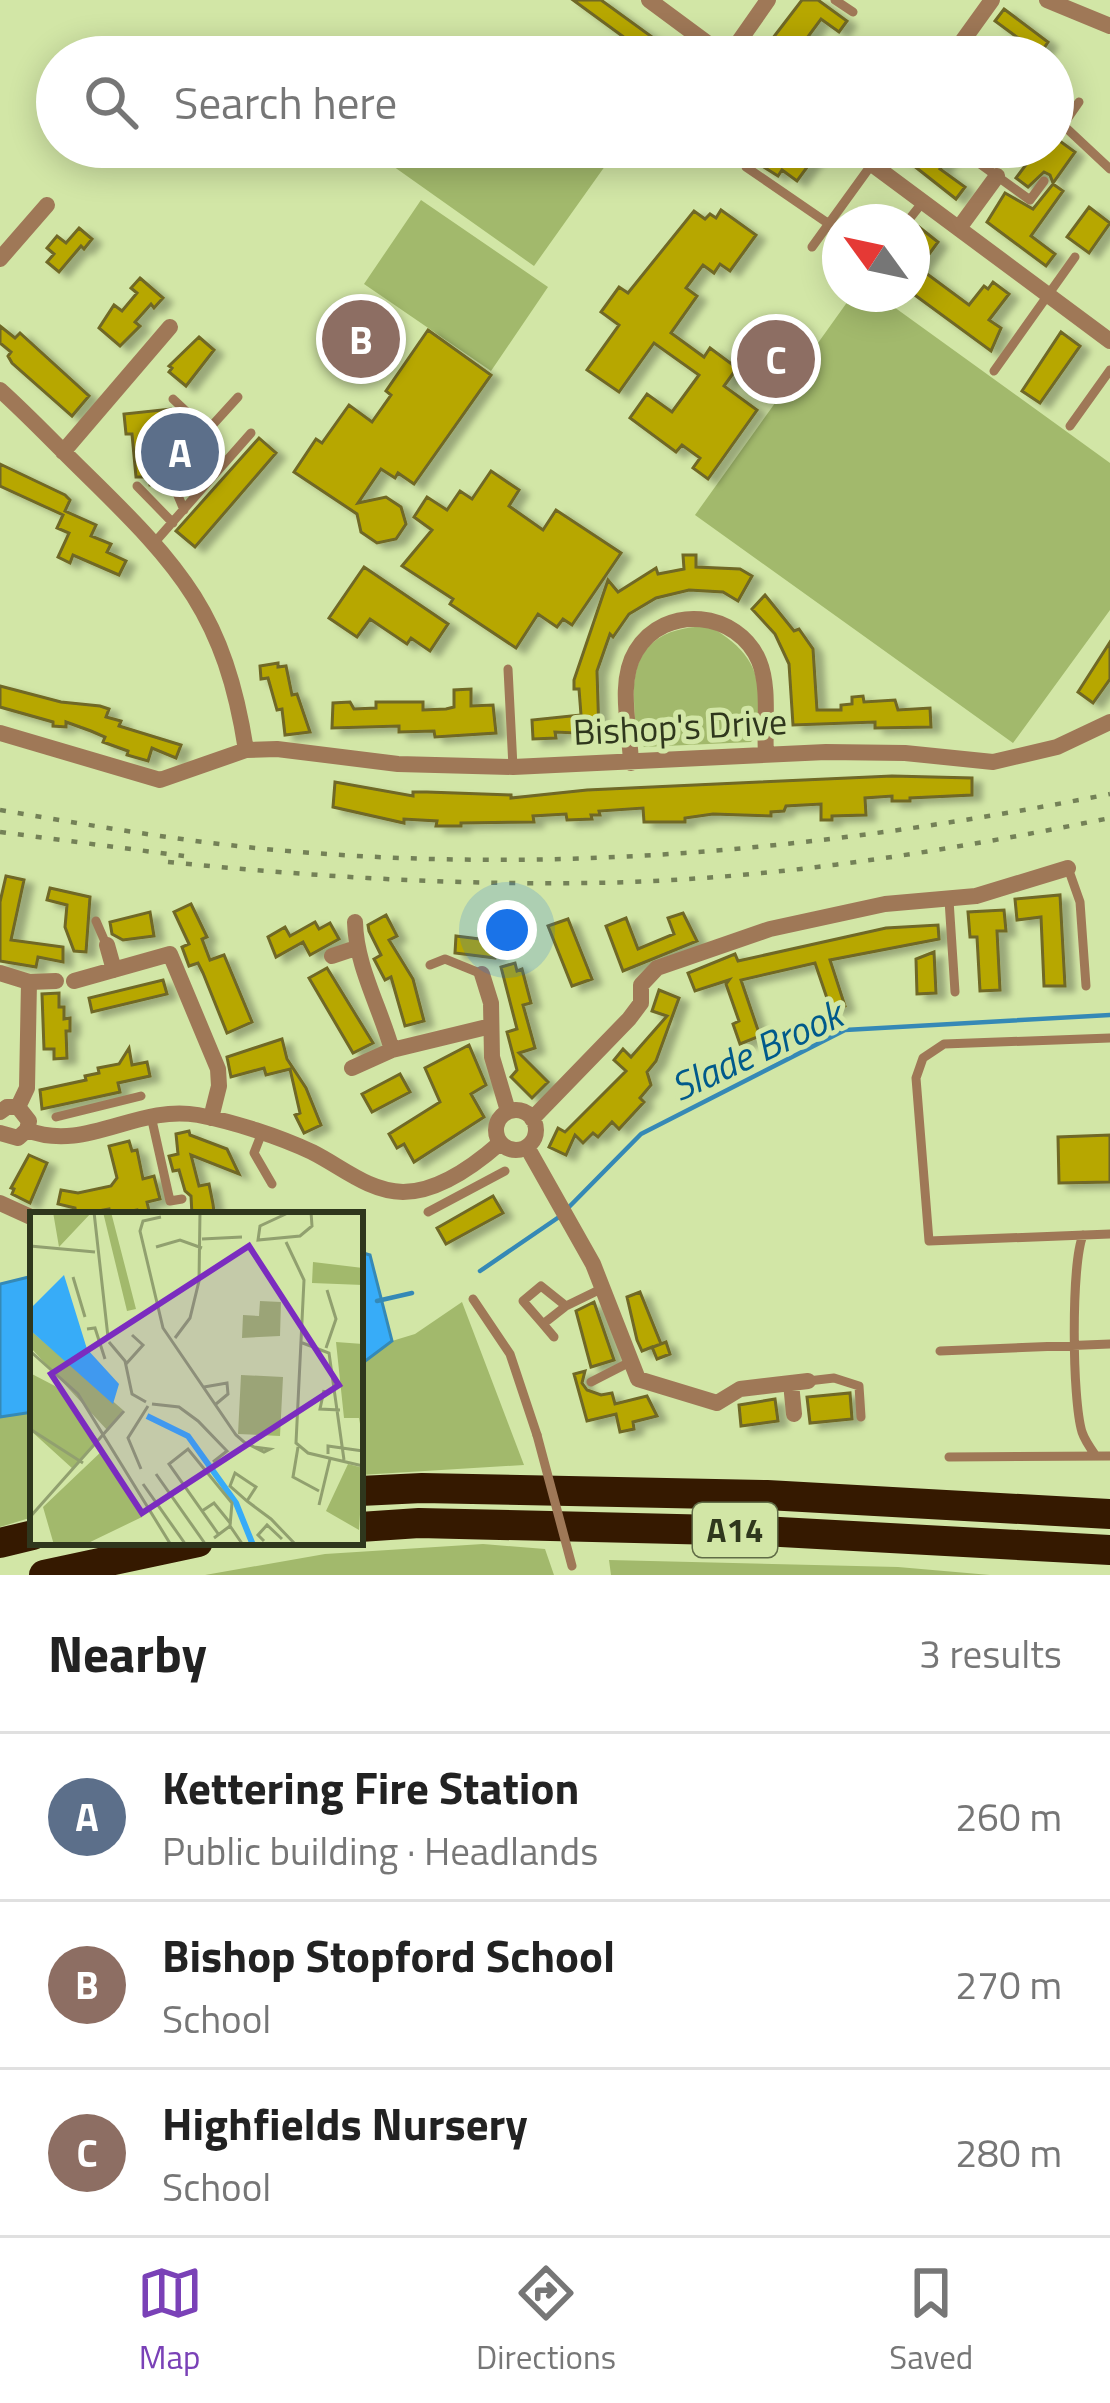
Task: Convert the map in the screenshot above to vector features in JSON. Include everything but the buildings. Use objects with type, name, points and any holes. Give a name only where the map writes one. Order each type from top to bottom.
[{"type":"highway","name":"A14","points":[[363,1491],[422,1488],[767,1496],[1110,1514]]},
{"type":"highway","name":"A14","points":[[363,1527],[419,1522],[761,1531],[1110,1550]]},
{"type":"highway","points":[[0,1543],[30,1536]]},
{"type":"highway","points":[[44,1575],[185,1545]]},
{"type":"street","points":[[649,0],[698,36]]},
{"type":"street","points":[[742,36],[768,0]]},
{"type":"street","points":[[966,36],[992,0]]},
{"type":"street","points":[[1047,0],[1110,26]]},
{"type":"street","points":[[877,168],[1110,341]]},
{"type":"street","points":[[959,228],[997,176]]},
{"type":"street","points":[[0,259],[46,205]]},
{"type":"street","points":[[63,452],[170,327]]},
{"type":"street","points":[[0,390],[155,542],[191,590],[231,673],[246,750],[173,779],[148,780],[69,751],[0,733]]},
{"type":"street","points":[[631,763],[627,690],[636,651],[666,625],[687,618],[724,625],[755,653],[762,667],[766,754]]},
{"type":"street","name":"Bishop's Drive","points":[[246,750],[277,749],[398,764],[513,767],[892,752],[993,762],[1057,747],[1110,722]]},
{"type":"street","points":[[532,1119],[629,1019],[641,1003],[641,985],[657,968],[770,929],[860,909],[976,896],[1068,868]]},
{"type":"street","points":[[858,888],[860,909]]},
{"type":"street","points":[[355,922],[356,948],[392,1050]]},
{"type":"street","points":[[166,933],[170,954],[218,1069],[211,1118]]},
{"type":"street","points":[[107,945],[114,970]]},
{"type":"street","points":[[332,956],[356,948]]},
{"type":"street","points":[[0,973],[29,982],[64,981],[170,954]]},
{"type":"street","points":[[482,974],[491,1003],[495,1073],[508,1111]]},
{"type":"street","points":[[2,1140],[18,1138],[27,1130],[27,1115],[9,1110],[27,1088],[29,982]]},
{"type":"street","points":[[352,1068],[392,1050],[491,1026]]},
{"type":"street","points":[[508,1111],[521,1111],[532,1119],[535,1136],[527,1147],[510,1149],[500,1143],[496,1124],[508,1111]]},
{"type":"street","points":[[27,1130],[61,1139],[151,1116],[173,1113],[211,1118],[313,1153],[384,1190],[426,1190],[500,1143]]},
{"type":"street","points":[[527,1147],[603,1288],[638,1379],[717,1403],[740,1389],[800,1382],[794,1414]]},
{"type":"street","points":[[0,1203],[30,1217]]},
{"type":"lane","points":[[835,0],[853,13]]},
{"type":"lane","points":[[1074,109],[1079,102]]},
{"type":"lane","points":[[1074,135],[1110,169]]},
{"type":"lane","points":[[747,168],[822,219]]},
{"type":"lane","points":[[843,204],[869,168]]},
{"type":"lane","points":[[986,168],[1030,200],[1043,182]]},
{"type":"lane","points":[[812,248],[822,234]]},
{"type":"lane","points":[[994,371],[1075,257]]},
{"type":"lane","points":[[1070,426],[1110,370]]},
{"type":"lane","points":[[168,467],[195,462],[205,451],[207,431],[238,397]]},
{"type":"lane","points":[[173,399],[207,431]]},
{"type":"lane","points":[[184,510],[168,467],[166,444],[192,417]]},
{"type":"lane","points":[[155,542],[251,433]]},
{"type":"lane","points":[[137,486],[173,523]]},
{"type":"lane","points":[[508,669],[513,767]]},
{"type":"lane","points":[[1068,868],[1080,902],[1086,986]]},
{"type":"lane","points":[[949,899],[955,992]]},
{"type":"lane","points":[[96,921],[107,945]]},
{"type":"lane","points":[[430,965],[445,958],[482,974]]},
{"type":"lane","points":[[1110,1038],[944,1045],[923,1058],[916,1078],[929,1241],[1110,1234]]},
{"type":"lane","points":[[56,1117],[141,1096]]},
{"type":"lane","points":[[104,1106],[109,1127]]},
{"type":"lane","points":[[151,1116],[170,1201],[182,1199]]},
{"type":"lane","points":[[261,1135],[254,1154],[272,1184]]},
{"type":"lane","points":[[428,1212],[506,1171]]},
{"type":"lane","points":[[459,1172],[470,1190]]},
{"type":"lane","points":[[1083,1235],[1074,1268],[1082,1433],[1096,1456]]},
{"type":"lane","points":[[554,1337],[523,1301],[541,1286],[566,1306]]},
{"type":"lane","points":[[542,1324],[603,1288]]},
{"type":"lane","points":[[473,1299],[510,1354],[573,1571]]},
{"type":"lane","points":[[940,1351],[1110,1344]]},
{"type":"lane","points":[[591,1382],[630,1362]]},
{"type":"lane","points":[[800,1382],[834,1378],[859,1386],[861,1417]]},
{"type":"lane","points":[[949,1457],[1110,1456]]},
{"type":"green space","points":[[396,168],[604,168],[534,266]]},
{"type":"green space","points":[[421,200],[548,287],[491,371],[364,284]]},
{"type":"green space","points":[[840,312],[901,312],[1110,463],[1110,610],[1013,743],[695,515]]},
{"type":"green space","points":[[709,626],[738,647],[754,671],[759,700],[755,737],[751,742],[644,747],[634,701],[643,654],[663,636]]},
{"type":"green space","points":[[462,1302],[524,1465],[363,1475],[363,1363],[392,1341],[415,1334]]},
{"type":"green space","points":[[30,1412],[30,1518],[0,1527],[0,1417]]},
{"type":"green space","points":[[483,1544],[545,1549],[554,1575],[205,1575],[325,1554]]},
{"type":"green space","points":[[609,1560],[898,1567],[990,1575],[611,1575]]},
{"type":"water","points":[[363,1253],[370,1255],[392,1341],[363,1363]]},
{"type":"water","points":[[30,1277],[30,1412],[0,1417],[0,1284]]},
{"type":"waterway","name":"Slade Brook","points":[[567,1209],[641,1134],[845,1030],[1110,1015]]},
{"type":"waterway","name":"Slade Brook","points":[[480,1271],[559,1217]]},
{"type":"waterway","name":"Slade Brook","points":[[377,1301],[412,1293]]},
{"type":"railway","points":[[0,810],[252,848],[496,860],[599,858],[803,842],[1110,794]]},
{"type":"railway","points":[[168,862],[429,881],[652,881],[850,863],[1110,818]]},
{"type":"railway","points":[[0,832],[184,856]]},
{"type":"place","name":"Bishop Stopford School","points":[[361,339]]},
{"type":"place","name":"Highfields Nursery","points":[[776,359]]},
{"type":"place","name":"Kettering Fire Station","points":[[180,452]]}]
